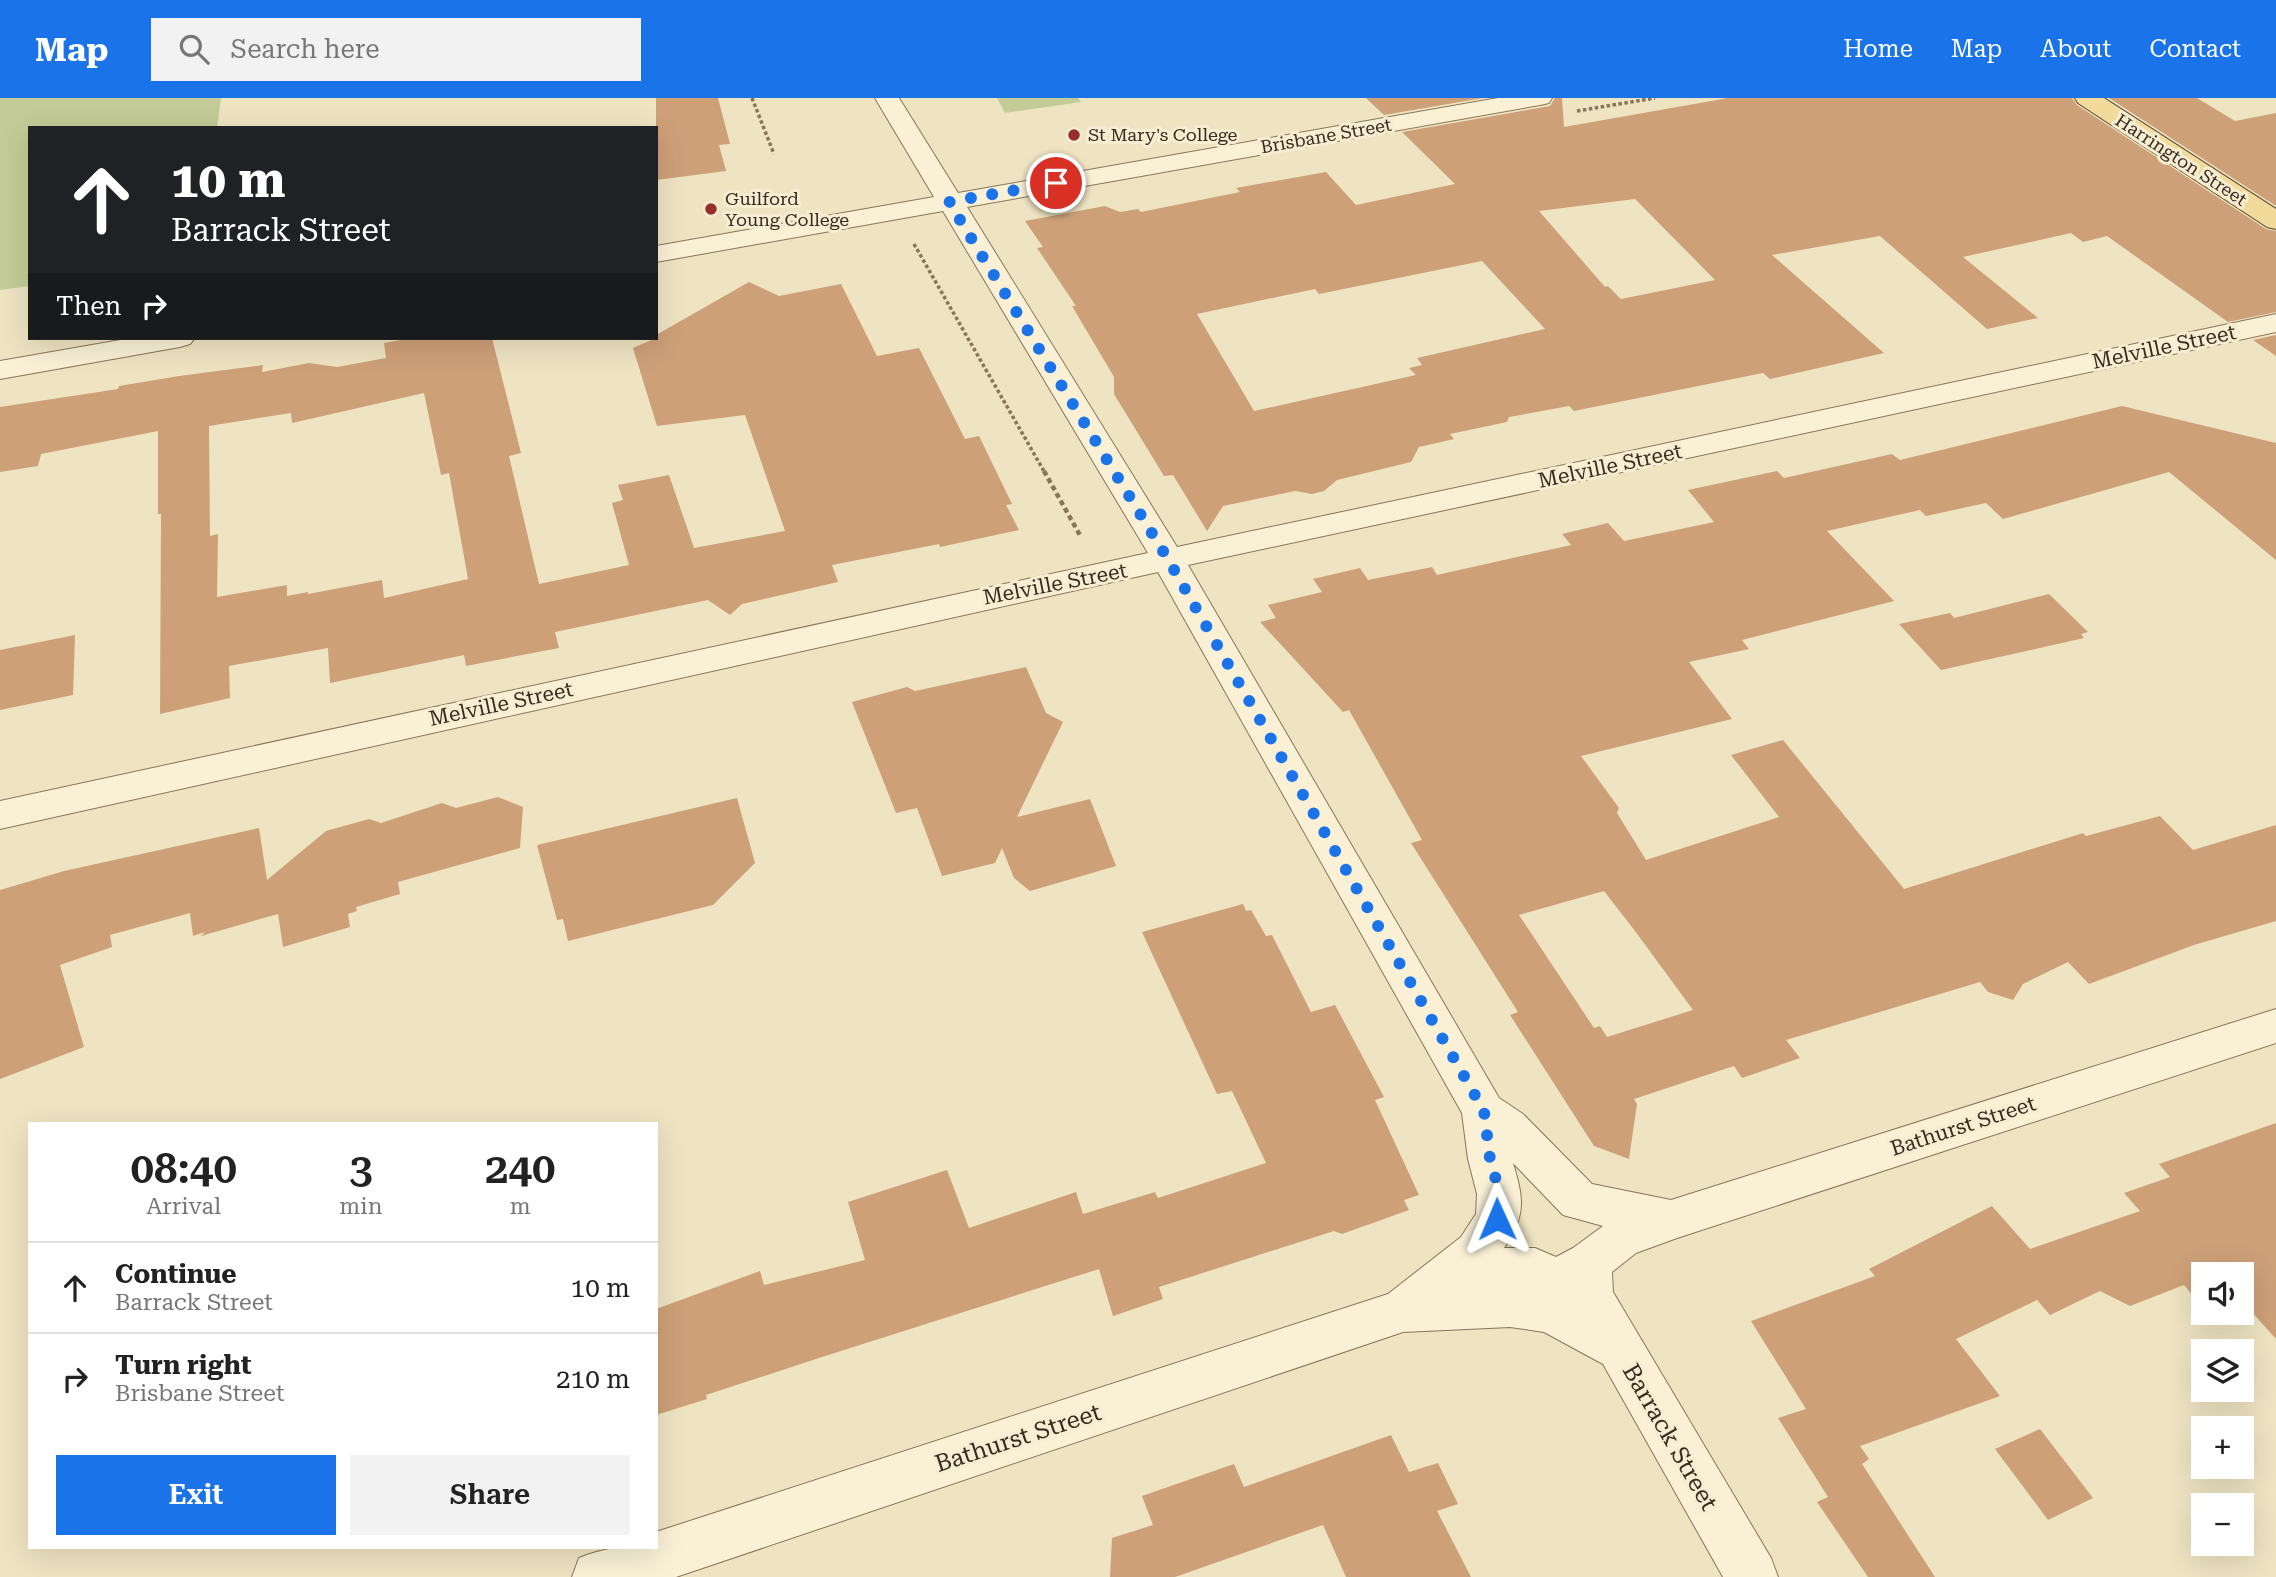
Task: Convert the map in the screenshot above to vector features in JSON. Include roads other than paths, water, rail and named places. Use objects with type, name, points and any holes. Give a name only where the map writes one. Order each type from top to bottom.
[{"type":"main road","name":"Harrington Street","points":[[2087,98],[2276,221]]},
{"type":"street","points":[[887,98],[1169,561],[1484,1111],[1490,1159],[1500,1194],[1497,1219],[1477,1251],[1430,1299]]},
{"type":"street","name":"Brisbane Street","points":[[658,254],[1540,98]]},
{"type":"street","name":"Melville Street","points":[[0,815],[2276,323]]},
{"type":"street","points":[[0,370],[169,340]]},
{"type":"street","name":"Bathurst Street","points":[[598,1577],[1430,1299],[1529,1293],[1567,1277],[1620,1239],[1661,1224],[2276,1026]]},
{"type":"street","points":[[1484,1111],[1507,1127],[1579,1201],[1661,1224]]},
{"type":"street","name":"Barrack Street","points":[[1567,1277],[1618,1348],[1752,1577]]},
{"type":"street","name":"Bathurst Street","points":[[1430,1299],[1551,1312],[1618,1348]]},
{"type":"place","name":"St Mary's College","points":[[1074,135]]},
{"type":"place","name":"Guilford Young College","points":[[711,209]]}]
